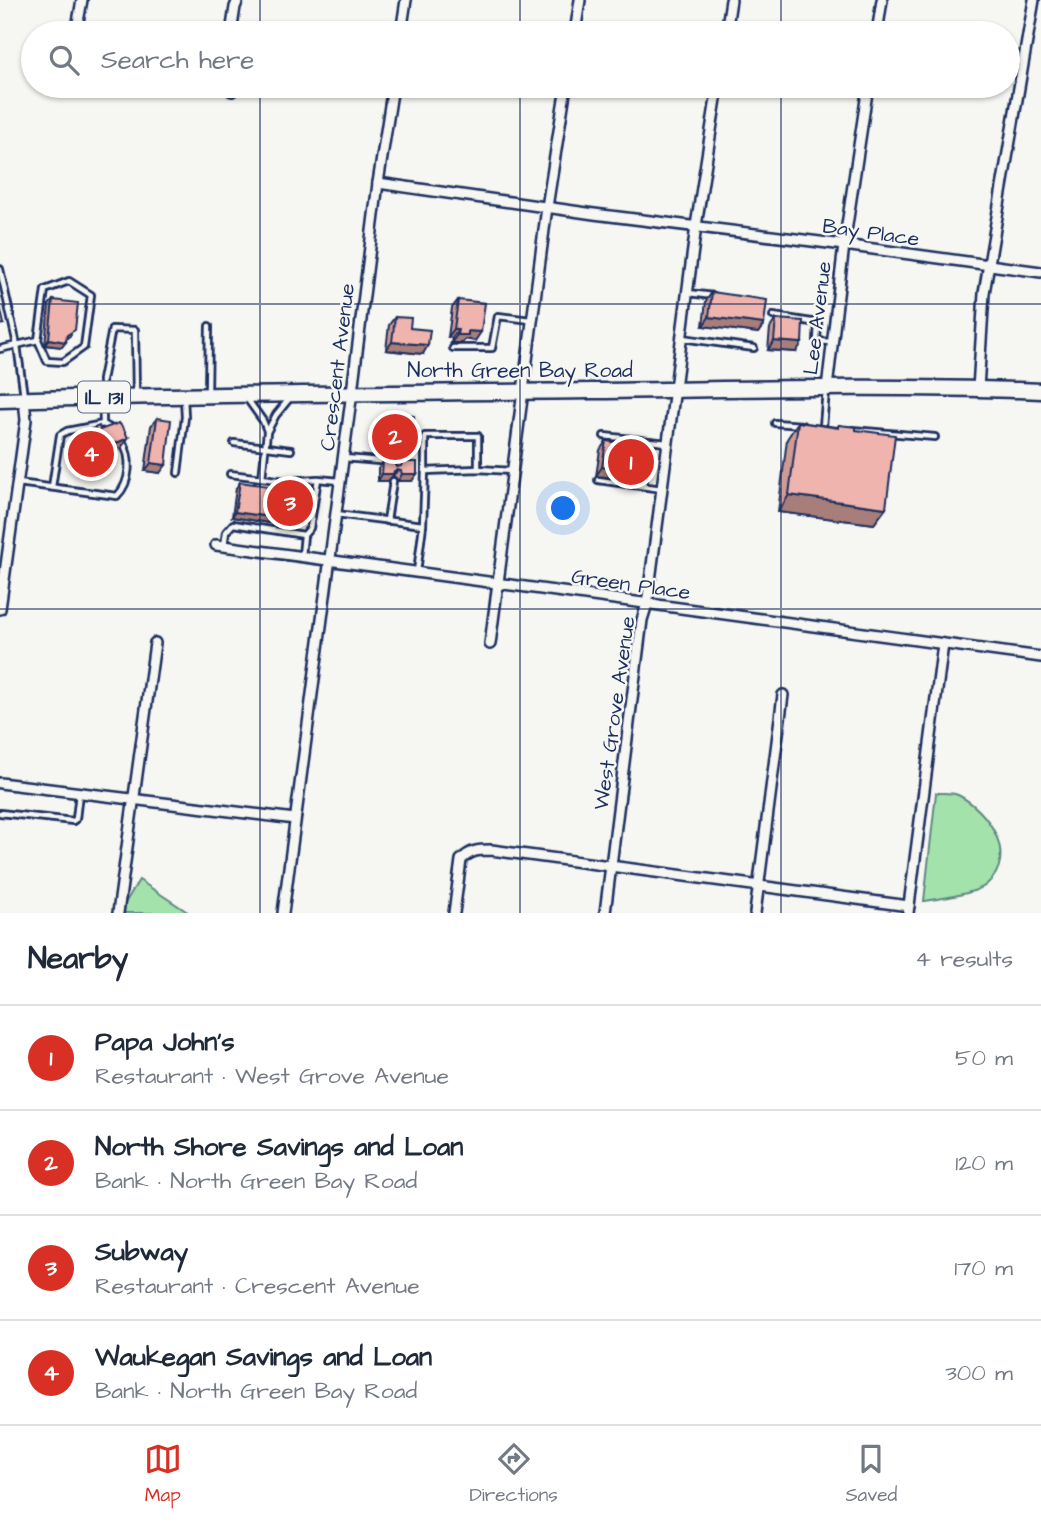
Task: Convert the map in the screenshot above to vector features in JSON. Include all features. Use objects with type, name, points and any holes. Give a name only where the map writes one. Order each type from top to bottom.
[{"type":"main road","name":"North Green Bay Road","points":[[0,400],[208,394],[674,389],[1041,391]]},
{"type":"street","points":[[78,21],[82,0]]},
{"type":"street","points":[[233,21],[238,0]]},
{"type":"street","points":[[403,21],[406,0]]},
{"type":"street","points":[[577,21],[580,0]]},
{"type":"street","points":[[728,21],[731,0]]},
{"type":"street","points":[[879,21],[882,0]]},
{"type":"street","points":[[1020,85],[1034,0]]},
{"type":"street","name":"Crescent Avenue","points":[[283,913],[391,98]]},
{"type":"street","points":[[490,644],[547,207],[564,98]]},
{"type":"street","name":"West Grove Avenue","points":[[605,913],[642,620],[647,604],[696,226],[716,98]]},
{"type":"street","name":"Lee Avenue","points":[[827,388],[844,245],[867,98]]},
{"type":"street","points":[[978,389],[984,293],[1018,98]]},
{"type":"street","points":[[378,183],[547,207]]},
{"type":"street","name":"Bay Place","points":[[547,207],[1041,272]]},
{"type":"street","points":[[0,609],[26,420],[24,399]]},
{"type":"street","name":"Green Place","points":[[220,546],[1041,657]]},
{"type":"street","points":[[117,913],[155,643]]},
{"type":"street","points":[[454,913],[461,860],[474,850],[491,850],[759,886],[909,910],[943,644]]},
{"type":"street","points":[[755,913],[783,695]]},
{"type":"street","points":[[0,783],[295,819]]},
{"type":"lane","points":[[0,270],[17,345],[24,399]]},
{"type":"lane","points":[[69,281],[91,295],[84,347],[63,362],[47,361],[38,340],[46,290],[69,281]]},
{"type":"lane","points":[[688,293],[725,298]]},
{"type":"lane","points":[[453,348],[492,348],[498,316],[532,320]]},
{"type":"lane","points":[[773,316],[818,323],[817,341],[832,342]]},
{"type":"lane","points":[[208,394],[209,326]]},
{"type":"lane","points":[[103,424],[102,380],[112,329],[135,330],[136,396]]},
{"type":"lane","points":[[681,338],[754,348]]},
{"type":"lane","points":[[0,349],[38,340]]},
{"type":"lane","points":[[823,427],[827,388]]},
{"type":"lane","points":[[262,478],[267,432],[280,408],[294,393]]},
{"type":"lane","points":[[243,394],[251,402],[267,432]]},
{"type":"lane","points":[[178,473],[185,417],[184,395]]},
{"type":"lane","points":[[775,423],[836,428]]},
{"type":"lane","points":[[17,483],[117,496],[123,490],[127,479],[128,456],[117,433],[103,424],[67,431],[60,435],[52,487]]},
{"type":"lane","points":[[848,429],[935,437]]},
{"type":"lane","points":[[417,573],[422,525],[425,436],[478,436],[478,469]]},
{"type":"lane","points":[[604,436],[667,443]]},
{"type":"lane","points":[[643,486],[649,441]]},
{"type":"lane","points":[[234,443],[291,450]]},
{"type":"lane","points":[[343,458],[391,462],[393,470]]},
{"type":"lane","points":[[425,471],[512,471]]},
{"type":"lane","points":[[230,474],[285,481],[340,481]]},
{"type":"lane","points":[[302,557],[304,535],[310,528],[318,479]]},
{"type":"lane","points":[[387,521],[393,481]]},
{"type":"lane","points":[[598,481],[662,489]]},
{"type":"lane","points":[[336,514],[422,525]]},
{"type":"lane","points":[[220,546],[233,524],[304,535]]},
{"type":"lane","points":[[0,813],[73,821],[76,819],[79,792]]},
{"type":"green space","points":[[936,793],[958,795],[980,811],[996,835],[1000,860],[996,873],[982,888],[924,901]]},
{"type":"green space","points":[[139,880],[189,913],[119,913]]},
{"type":"building","points":[[712,292],[767,300],[764,324],[709,317]]},
{"type":"building","points":[[53,300],[78,303],[75,330],[67,335],[66,342],[49,339]]},
{"type":"building","points":[[458,300],[485,303],[481,332],[468,331],[468,335],[457,335],[458,329],[454,329]]},
{"type":"building","points":[[0,306],[4,324],[0,325]]},
{"type":"building","points":[[395,317],[411,318],[410,328],[430,330],[428,345],[392,342]]},
{"type":"building","points":[[776,319],[803,321],[802,343],[774,341]]},
{"type":"building","points":[[385,416],[414,416],[414,445],[405,445],[406,462],[417,462],[417,474],[402,474],[398,470],[393,474],[382,474],[383,462],[393,462],[397,467],[402,463],[394,446],[385,446]]},
{"type":"building","points":[[157,418],[171,420],[166,465],[151,463]]},
{"type":"building","points":[[798,422],[838,428],[839,425],[856,427],[856,430],[895,435],[886,508],[789,495]]},
{"type":"building","points":[[119,423],[128,438],[107,447],[110,453],[90,462],[78,434],[99,426],[100,430]]},
{"type":"building","points":[[606,441],[643,446],[640,472],[602,467]]},
{"type":"building","points":[[240,482],[303,491],[299,521],[235,512]]},
{"type":"place","name":"North Shore Savings and Loan","points":[[395,437]]},
{"type":"place","name":"Waukegan Savings and Loan","points":[[91,454]]},
{"type":"place","name":"Papa John's","points":[[631,462]]},
{"type":"place","name":"Subway","points":[[290,503]]}]
